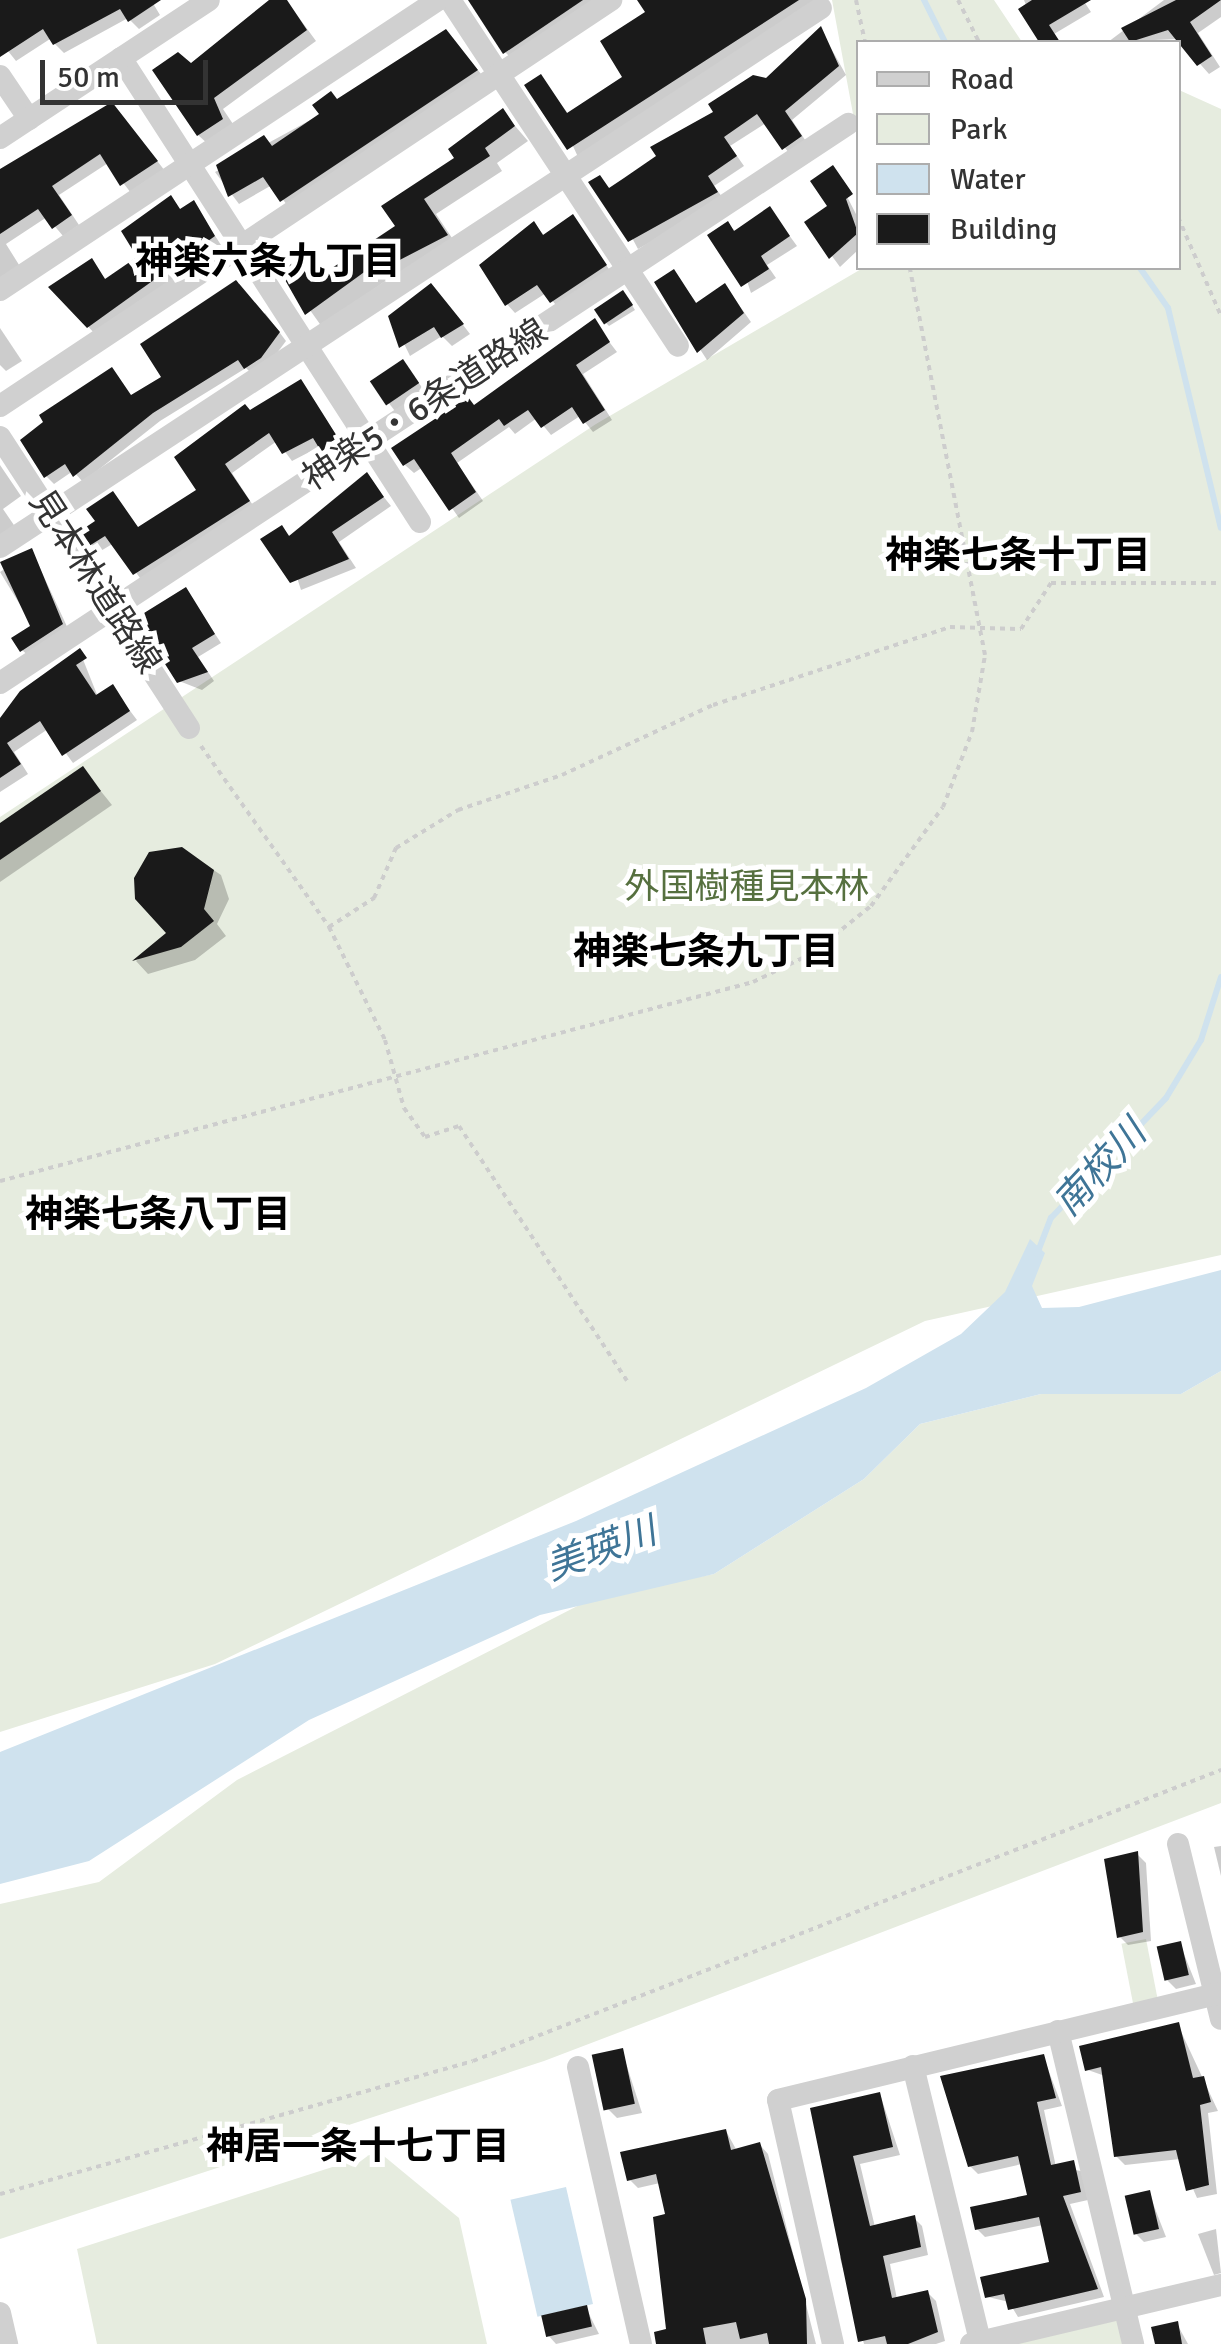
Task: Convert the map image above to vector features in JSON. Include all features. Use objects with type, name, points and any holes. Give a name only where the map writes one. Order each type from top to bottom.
[{"type":"street","points":[[0,138],[209,0]]},
{"type":"street","points":[[0,290],[438,0]]},
{"type":"street","points":[[450,0],[563,178],[678,346]]},
{"type":"street","points":[[0,406],[612,0]]},
{"type":"street","points":[[0,547],[821,8]]},
{"type":"street","points":[[122,58],[420,522]]},
{"type":"street","points":[[0,76],[29,120]]},
{"type":"street","name":"神楽5・6条道路線","points":[[0,684],[629,273],[848,124]]},
{"type":"street","name":"見本林道路線","points":[[0,437],[188,728]]},
{"type":"street","points":[[1178,1844],[1218,1994],[1221,2020]]},
{"type":"street","points":[[833,2344],[778,2100],[1218,1994]]},
{"type":"street","points":[[1058,2032],[1133,2344]]},
{"type":"street","points":[[578,2066],[641,2344]]},
{"type":"street","points":[[914,2066],[977,2343],[1221,2285]]},
{"type":"street","points":[[0,2314],[8,2344]]},
{"type":"path","points":[[856,0],[865,40]]},
{"type":"path","points":[[958,0],[978,40]]},
{"type":"path","points":[[1181,225],[1221,316]]},
{"type":"path","points":[[0,1181],[754,982],[811,954],[871,906],[942,806],[972,732],[983,632],[910,270]]},
{"type":"path","points":[[329,927],[374,898],[396,848],[458,810],[562,775],[713,705],[950,626],[983,632],[1021,628],[1051,583],[1221,583]]},
{"type":"path","points":[[188,728],[329,927],[385,1040],[394,1079],[425,1137],[459,1126],[627,1381]]},
{"type":"path","points":[[0,2194],[473,2061],[1221,1770]]},
{"type":"green space","points":[[832,0],[994,0],[1021,40],[856,40],[856,130]]},
{"type":"green space","name":"外国樹種見本林","points":[[1181,91],[1221,109],[1221,1255],[925,1321],[215,1664],[0,1732],[0,817],[596,424],[860,270],[1181,270]]},
{"type":"green space","points":[[1221,1371],[1221,1803],[544,2061],[0,2239],[0,1904],[99,1882],[237,1780],[595,1597],[714,1574],[864,1479],[920,1424],[1041,1394],[1181,1394]]},
{"type":"green space","points":[[1146,1939],[1158,1999],[1133,2004],[1121,1944]]},
{"type":"green space","points":[[379,2152],[459,2218],[487,2344],[97,2344],[77,2249]]},
{"type":"green space","points":[[1124,2307],[1133,2344],[981,2344]]},
{"type":"water","name":"美瑛川","points":[[1030,1239],[1045,1253],[1032,1286],[1042,1308],[1079,1307],[1221,1270],[1221,1371],[1181,1394],[1041,1394],[920,1424],[864,1479],[714,1574],[540,1615],[309,1720],[89,1861],[0,1884],[0,1752],[576,1521],[866,1388],[961,1334],[1005,1292]]},
{"type":"water","points":[[566,2187],[593,2304],[537,2317],[510,2200]]},
{"type":"building","points":[[0,0],[161,0],[128,22],[120,9],[53,45],[43,29],[0,57]]},
{"type":"building","points":[[269,0],[287,0],[307,30],[214,98],[223,119],[197,136],[152,70],[178,52],[191,63]]},
{"type":"building","points":[[468,0],[583,0],[503,54]]},
{"type":"building","points":[[637,0],[799,0],[567,150],[524,85],[541,74],[567,113],[622,77],[600,41],[645,12]]},
{"type":"building","points":[[1032,0],[1091,0],[1049,25],[1059,40],[1038,40],[1018,9]]},
{"type":"building","points":[[1176,0],[1221,0],[1190,22],[1212,56],[1197,66],[1181,46],[1181,40],[1176,40],[1168,30],[1129,40],[1121,28]]},
{"type":"building","points":[[821,26],[839,66],[785,111],[802,136],[782,150],[757,114],[724,137],[737,156],[708,176],[718,192],[628,242],[588,182],[600,175],[609,188],[624,178],[656,156],[650,147],[713,112],[708,104],[753,75],[766,78]]},
{"type":"building","points":[[446,29],[478,70],[280,202],[263,177],[228,197],[216,165],[264,135],[272,146],[319,114],[312,105],[331,91],[337,99]]},
{"type":"building","points":[[112,102],[158,161],[120,186],[100,154],[52,186],[72,215],[52,229],[38,209],[0,234],[0,169]]},
{"type":"building","points":[[503,108],[515,126],[485,148],[490,156],[424,199],[448,235],[390,265],[385,257],[305,315],[280,271],[298,260],[311,282],[395,226],[381,206],[454,158],[448,149]]},
{"type":"building","points":[[833,165],[853,194],[846,199],[856,235],[829,259],[804,222],[827,206],[810,181]]},
{"type":"building","points":[[171,195],[180,209],[194,200],[215,236],[87,328],[48,287],[92,258],[105,279],[137,257],[121,231]]},
{"type":"building","points":[[770,206],[790,236],[761,256],[769,269],[741,287],[707,235],[728,221],[734,231]]},
{"type":"building","points":[[573,214],[607,265],[550,303],[537,285],[505,306],[479,265],[534,221],[543,235]]},
{"type":"building","points":[[674,269],[696,303],[725,283],[744,313],[697,353],[654,282]]},
{"type":"building","points":[[236,280],[280,332],[261,358],[244,369],[238,360],[153,413],[73,477],[65,464],[44,478],[20,440],[43,422],[39,415],[112,367],[131,395],[161,377],[140,344]]},
{"type":"building","points":[[431,283],[464,324],[441,338],[434,327],[399,348],[388,316]]},
{"type":"building","points":[[623,290],[633,305],[604,324],[594,310]]},
{"type":"building","points":[[595,318],[610,342],[576,365],[605,410],[583,424],[572,407],[541,428],[528,410],[504,426],[499,419],[451,453],[476,492],[449,511],[414,459],[403,466],[391,448],[468,397],[474,405]]},
{"type":"building","points":[[403,359],[419,383],[386,405],[370,381]]},
{"type":"building","points":[[301,379],[340,441],[322,453],[313,438],[282,454],[269,433],[225,464],[250,501],[133,575],[105,536],[89,546],[80,531],[95,521],[86,509],[113,491],[138,527],[196,490],[174,457],[245,404],[250,410]]},
{"type":"building","points":[[367,472],[384,497],[332,532],[349,559],[290,583],[260,539],[282,525],[289,536]]},
{"type":"building","points":[[32,548],[63,624],[20,652],[11,638],[30,626],[0,562]]},
{"type":"building","points":[[186,587],[215,634],[192,648],[208,672],[177,683],[136,618]]},
{"type":"building","points":[[80,648],[87,658],[76,665],[96,695],[113,684],[130,711],[62,756],[40,721],[7,743],[21,764],[0,778],[0,718],[20,691]]},
{"type":"building","points":[[83,766],[101,791],[0,860],[0,823]]},
{"type":"building","points":[[182,847],[214,870],[204,909],[214,921],[181,947],[132,961],[166,933],[135,899],[134,878],[149,852]]},
{"type":"building","points":[[1138,1851],[1143,1932],[1117,1938],[1104,1859]]},
{"type":"building","points":[[1181,1941],[1189,1975],[1165,1981],[1157,1947]]},
{"type":"building","points":[[1179,2022],[1193,2078],[1204,2076],[1211,2102],[1200,2105],[1209,2185],[1186,2191],[1176,2150],[1114,2157],[1101,2067],[1085,2071],[1079,2046]]},
{"type":"building","points":[[623,2048],[635,2104],[604,2110],[592,2055]]},
{"type":"building","points":[[1044,2054],[1056,2098],[1037,2102],[1051,2165],[1074,2160],[1081,2192],[1063,2196],[1098,2289],[1008,2310],[1004,2294],[985,2298],[980,2277],[1049,2262],[1039,2217],[975,2230],[970,2207],[1027,2195],[1018,2156],[968,2167],[940,2076]]},
{"type":"building","points":[[880,2092],[893,2147],[853,2156],[870,2226],[915,2215],[921,2247],[883,2256],[892,2298],[928,2290],[938,2332],[908,2344],[887,2344],[885,2336],[858,2342],[810,2108]]},
{"type":"building","points":[[726,2129],[731,2150],[760,2142],[806,2299],[807,2344],[769,2344],[767,2333],[740,2339],[736,2322],[703,2328],[706,2344],[656,2344],[654,2332],[666,2329],[653,2217],[665,2214],[656,2174],[627,2181],[620,2152]]},
{"type":"building","points":[[1150,2190],[1159,2229],[1134,2235],[1125,2196]]},
{"type":"building","points":[[587,2305],[592,2326],[546,2337],[541,2316]]},
{"type":"building","points":[[1178,2321],[1182,2344],[1155,2344],[1151,2327]]},
{"type":"waterway","name":"南校川","points":[[924,0],[944,40]]},
{"type":"waterway","name":"南校川","points":[[1141,270],[1168,308],[1221,528]]},
{"type":"waterway","name":"南校川","points":[[1037,1254],[1051,1218],[1166,1098],[1201,1040],[1221,977]]},
{"type":"district","name":"神楽六条九丁目","points":[[268,262]]},
{"type":"district","name":"神楽七条十丁目","points":[[1018,556]]},
{"type":"district","name":"神楽七条九丁目","points":[[706,952]]},
{"type":"district","name":"神楽七条八丁目","points":[[158,1215]]},
{"type":"district","name":"神居一条十七丁目","points":[[358,2147]]}]
